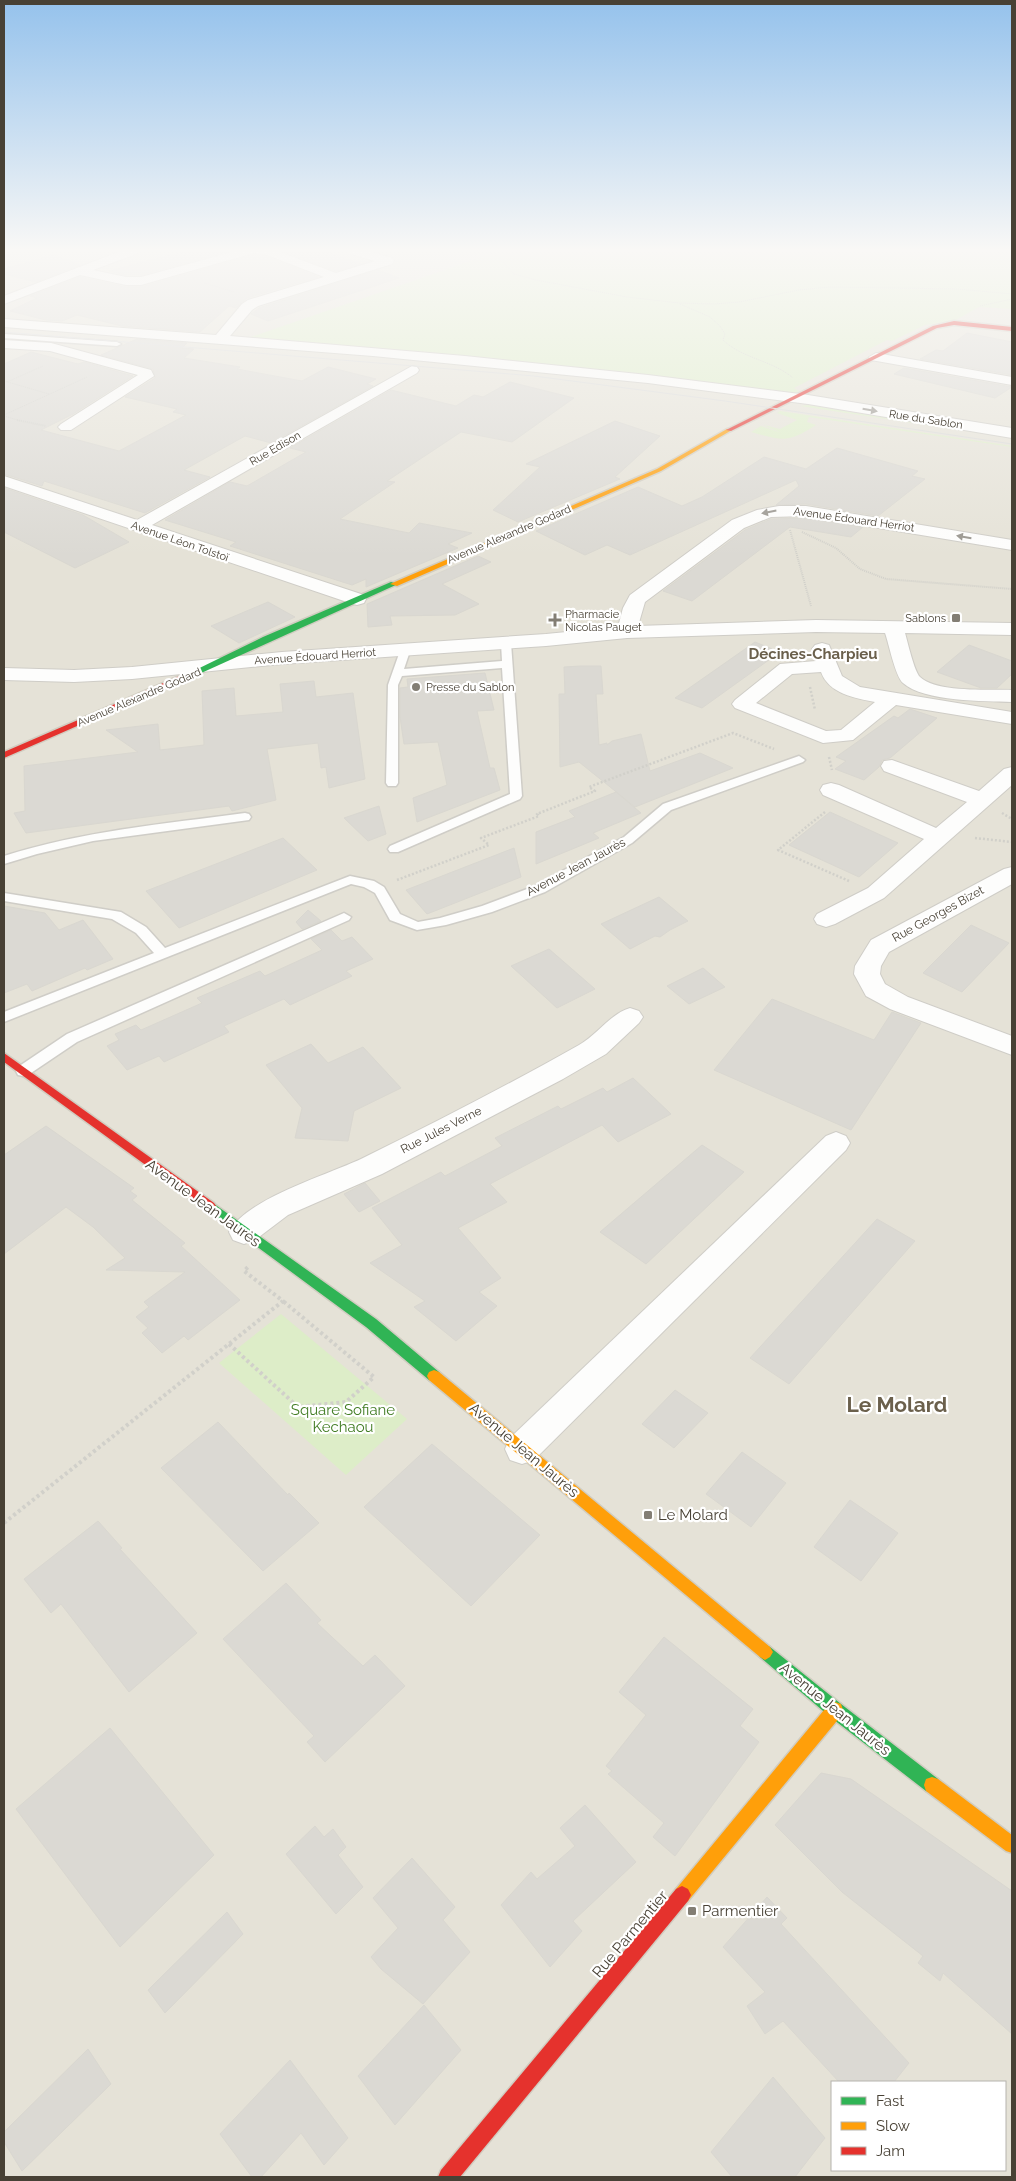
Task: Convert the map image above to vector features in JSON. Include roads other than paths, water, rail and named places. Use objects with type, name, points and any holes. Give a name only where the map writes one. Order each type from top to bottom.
[{"type":"street","points":[[66,427],[147,376],[146,373],[71,353]]},
{"type":"street","name":"Rue du Sablon","points":[[376,353],[549,368],[800,395],[1012,433]]},
{"type":"street","name":"Avenue Alexandre Godard","points":[[4,756],[213,665],[266,639],[357,599],[659,470],[724,433],[884,353]]},
{"type":"street","points":[[876,357],[1012,381]]},
{"type":"street","name":"Rue Edison","points":[[138,526],[412,370]]},
{"type":"street","name":"Avenue Léon Tolstoï","points":[[4,481],[357,599]]},
{"type":"street","name":"Avenue Édouard Herriot","points":[[627,632],[632,608],[637,599],[738,524],[757,514],[784,509],[806,511],[1012,545]]},
{"type":"street","points":[[814,617],[827,666],[833,679],[854,692],[1012,718]]},
{"type":"street","name":"Avenue Édouard Herriot","points":[[4,674],[74,676],[132,673],[282,658],[506,643],[814,617],[893,627],[1012,629]]},
{"type":"street","points":[[893,627],[910,679],[916,684],[947,692],[1012,696]]},
{"type":"street","points":[[827,666],[788,668],[742,704],[823,737],[846,736],[892,698]]},
{"type":"street","points":[[892,766],[982,800]]},
{"type":"street","points":[[826,919],[876,893],[1012,774]]},
{"type":"street","points":[[831,790],[942,836]]},
{"type":"street","name":"Rue Georges Bizet","points":[[1012,874],[880,946],[868,966],[867,974],[875,990],[899,1003],[1012,1046]]},
{"type":"street","name":"Rue Jules Verne","points":[[244,1232],[278,1207],[372,1166],[553,1072],[597,1047],[630,1017]]},
{"type":"street","name":"Avenue Jean Jaurès","points":[[4,1057],[371,1323],[834,1710],[1012,1845]]},
{"type":"street","points":[[522,1449],[836,1143]]},
{"type":"street","name":"Rue Parmentier","points":[[448,2177],[834,1710]]},
{"type":"lane","points":[[394,849],[516,796],[506,643]]},
{"type":"lane","points":[[392,783],[393,685],[405,650]]},
{"type":"lane","points":[[397,672],[507,664]]},
{"type":"lane","name":"Avenue Jean Jaurès","points":[[163,954],[350,880],[374,884],[383,894],[395,917],[417,926],[487,909],[540,889],[628,840],[667,807],[798,760]]},
{"type":"lane","points":[[4,860],[36,849],[77,841],[245,817]]},
{"type":"lane","points":[[4,897],[116,915],[142,930],[163,954],[4,1017]]},
{"type":"lane","points":[[23,1071],[72,1038],[344,916]]},
{"type":"tram line","points":[[254,353],[534,376],[725,401],[1012,444]]},
{"type":"place","name":"Sablons","points":[[956,618]]},
{"type":"place","name":"Pharmacie Nicolas Pauget","points":[[555,620]]},
{"type":"place","name":"Presse du Sablon","points":[[416,687]]},
{"type":"place","name":"Le Molard","points":[[648,1515]]},
{"type":"place","name":"Parmentier","points":[[692,1911]]},
{"type":"district","name":"Décines-Charpieu","points":[[813,654]]},
{"type":"district","name":"Le Molard","points":[[897,1405]]},
{"type":"park label","name":"Square Sofiane Kechaou","points":[[343,1418]]}]
